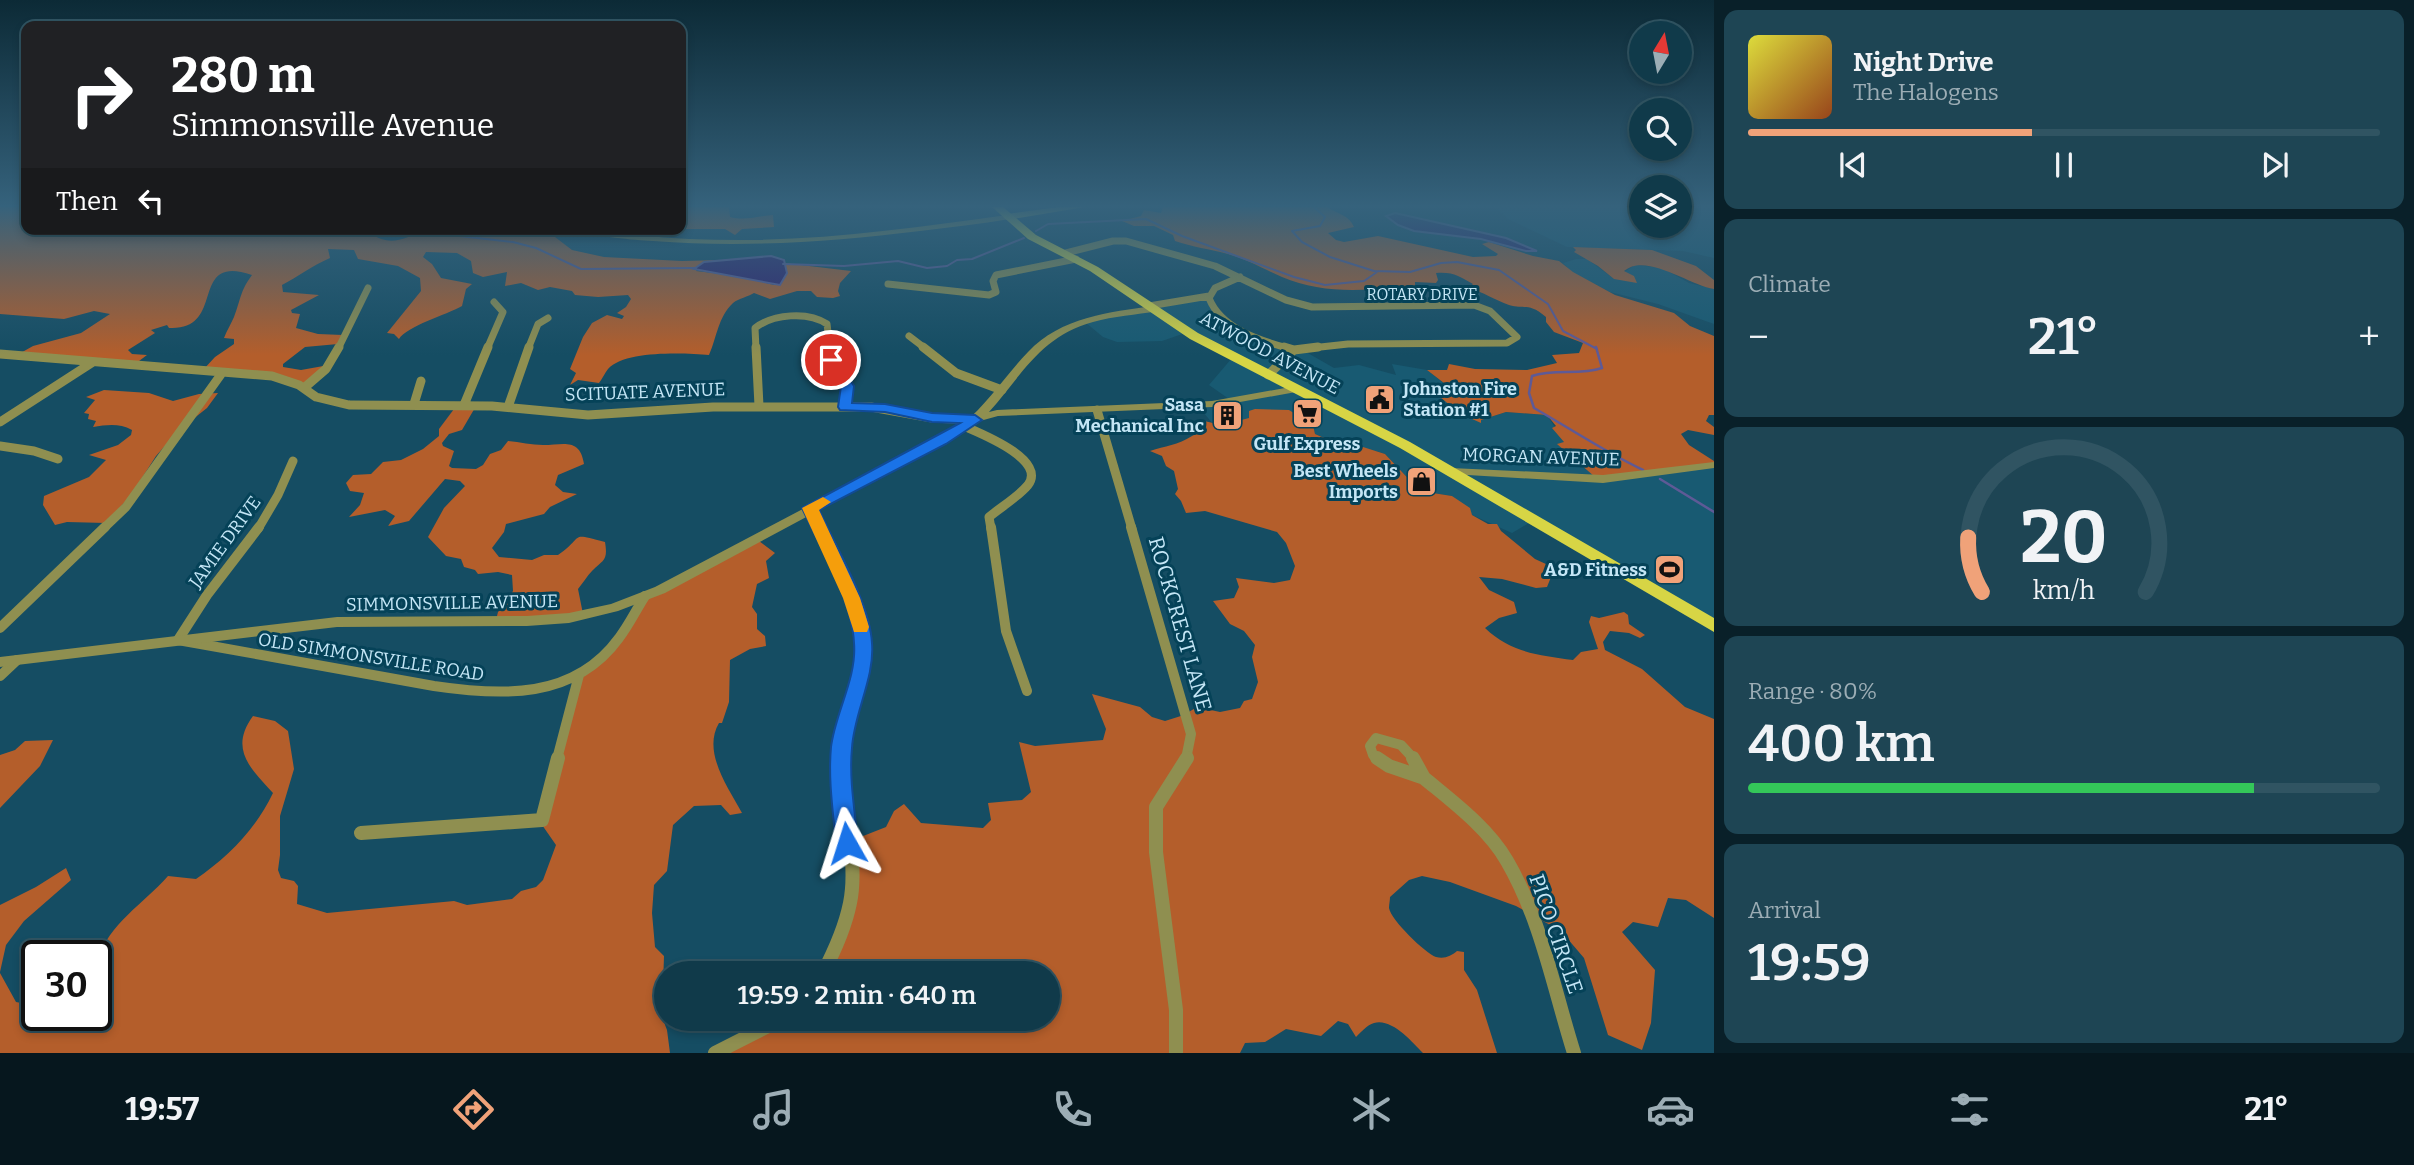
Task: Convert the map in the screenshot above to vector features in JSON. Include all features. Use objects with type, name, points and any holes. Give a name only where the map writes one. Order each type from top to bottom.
[{"type":"main road","name":"ATWOOD AVENUE","points":[[1071,256],[1194,336],[1451,471],[1714,626]]},
{"type":"street","name":"ROTARY DRIVE","points":[[888,284],[989,295],[996,292],[993,281],[998,274],[1070,256]]},
{"type":"street","name":"ROTARY DRIVE","points":[[1173,256],[1212,265],[1294,303],[1312,307],[1475,305],[1490,311],[1517,337],[1514,341],[1507,342],[1348,344],[1294,350]]},
{"type":"street","points":[[1152,308],[1209,296],[1215,289],[1240,277]]},
{"type":"street","points":[[304,388],[326,372],[356,303],[368,288]]},
{"type":"street","points":[[1209,296],[1211,308],[1226,321],[1258,338],[1294,350],[1268,375]]},
{"type":"street","points":[[464,405],[503,312],[494,302]]},
{"type":"street","name":"SIMMONSVILLE AVENUE","points":[[0,662],[360,621],[556,619],[603,611],[645,596],[970,423],[1002,390],[1036,348],[1055,334],[1092,319],[1152,308]]},
{"type":"street","points":[[759,406],[755,328],[768,320],[818,317],[825,322],[831,360],[848,386],[845,407]]},
{"type":"street","points":[[508,407],[534,332],[538,324],[548,318]]},
{"type":"street","points":[[909,336],[956,373],[1002,390]]},
{"type":"street","name":"SCITUATE AVENUE","points":[[0,354],[272,376],[304,388],[316,397],[341,404],[464,405],[588,415],[759,406],[845,407],[885,408],[970,423],[997,413],[1212,404],[1296,389]]},
{"type":"street","points":[[0,422],[93,362]]},
{"type":"street","points":[[0,628],[126,506],[222,373]]},
{"type":"street","points":[[414,404],[421,381]]},
{"type":"street","name":"ROCKCREST LANE","points":[[1097,410],[1191,734],[1186,762],[1156,807],[1156,852],[1176,1010],[1176,1053]]},
{"type":"street","points":[[970,423],[1016,454],[1030,469],[1030,481],[989,517],[1006,631],[1027,691]]},
{"type":"street","points":[[0,446],[34,451],[58,460]]},
{"type":"street","name":"JAMIE DRIVE","points":[[178,640],[216,582],[251,542],[274,506],[293,461]]},
{"type":"street","name":"MORGAN AVENUE","points":[[1451,471],[1603,479],[1714,466]]},
{"type":"street","points":[[810,508],[852,598],[863,641],[863,657],[842,746],[841,785],[852,871],[851,901],[842,937],[829,961]]},
{"type":"street","name":"OLD SIMMONSVILLE ROAD","points":[[178,640],[219,650],[334,667],[485,695],[506,695],[550,687],[579,675],[596,663],[625,631],[645,596]]},
{"type":"street","points":[[0,676],[17,660]]},
{"type":"street","points":[[361,833],[542,820],[579,675]]},
{"type":"street","name":"PICO CIRCLE","points":[[1424,778],[1469,816],[1506,859],[1528,904],[1574,1053]]},
{"type":"street","points":[[715,1053],[758,1031]]},
{"type":"shaded area","points":[[0,256],[330,256],[282,285],[283,292],[319,295],[291,310],[292,313],[300,314],[296,328],[318,334],[343,335],[338,344],[305,347],[283,364],[283,367],[301,370],[329,365],[306,387],[203,370],[215,357],[234,344],[234,339],[224,338],[252,275],[232,271],[220,274],[213,283],[198,318],[187,326],[169,328],[167,325],[151,330],[155,333],[128,350],[132,354],[147,355],[135,364],[17,355],[33,346],[81,333],[110,314],[94,311],[64,319],[0,314]]},
{"type":"shaded area","points":[[357,256],[424,256],[441,278],[472,284],[466,289],[462,306],[418,325],[399,339],[394,334],[387,333],[421,291],[420,278],[398,266],[358,259]]},
{"type":"shaded area","points":[[462,256],[720,260],[704,262],[696,271],[738,276],[774,285],[780,285],[784,263],[851,271],[840,283],[840,296],[833,298],[817,297],[811,291],[797,291],[770,299],[754,293],[735,301],[724,314],[709,355],[641,356],[616,363],[608,369],[599,383],[578,380],[570,385],[576,373],[570,369],[592,323],[607,315],[622,319],[624,316],[617,313],[626,307],[631,299],[628,295],[598,297],[575,295],[572,291],[550,287],[538,290],[521,283],[505,286],[507,272],[483,277],[473,273],[471,261]]},
{"type":"shaded area","points":[[771,256],[784,260],[787,273],[780,285],[694,269],[704,262]]},
{"type":"shaded area","points":[[1235,256],[1534,256],[1559,261],[1573,272],[1615,295],[1674,313],[1690,326],[1714,336],[1714,415],[1709,415],[1706,421],[1714,427],[1714,435],[1688,430],[1681,434],[1689,445],[1714,461],[1714,465],[1595,477],[1557,444],[1564,442],[1552,428],[1556,426],[1547,415],[1506,412],[1481,420],[1481,423],[1459,413],[1439,396],[1453,390],[1427,370],[1447,370],[1449,364],[1475,369],[1527,370],[1557,363],[1552,355],[1579,353],[1583,343],[1554,332],[1546,322],[1546,317],[1535,309],[1504,303],[1469,288],[1473,284],[1448,273],[1436,273],[1436,283],[1415,282],[1415,288],[1351,290],[1309,286]]},
{"type":"shaded area","points":[[1581,256],[1669,256],[1696,266],[1714,280],[1714,289],[1656,267],[1633,266],[1624,271],[1634,276],[1637,283],[1614,279]]},
{"type":"shaded area","points":[[1587,259],[1614,279],[1635,265],[1662,268],[1689,283],[1714,289],[1714,324],[1658,304],[1610,292],[1572,272],[1563,263]]},
{"type":"shaded area","points":[[1206,297],[1212,308],[1251,334],[1306,352],[1334,368],[1359,365],[1396,375],[1392,364],[1427,370],[1454,391],[1440,396],[1481,422],[1506,412],[1547,415],[1565,443],[1558,444],[1581,465],[1714,465],[1714,625],[1534,520],[1512,533],[1472,515],[1452,496],[1420,491],[1385,454],[1352,450],[1315,434],[1313,425],[1295,413],[1214,425],[1197,405],[1229,399],[1209,385],[1232,358],[1188,332],[1162,341],[1117,342],[1103,337],[1085,322]]},
{"type":"shaded area","points":[[104,390],[149,393],[173,401],[199,394],[218,393],[207,408],[178,431],[156,456],[131,495],[106,523],[67,522],[55,525],[43,505],[44,496],[89,477],[106,460],[89,455],[118,445],[131,435],[132,430],[122,426],[93,427],[96,421],[88,419],[89,414],[84,413],[95,400],[86,397]]},
{"type":"shaded area","points":[[457,405],[476,406],[462,430],[449,434],[442,443],[454,451],[449,466],[452,468],[476,469],[483,465],[490,454],[501,450],[508,441],[539,445],[570,444],[579,450],[584,464],[558,475],[555,485],[563,492],[577,494],[550,507],[544,514],[506,524],[504,532],[492,548],[499,557],[532,560],[544,555],[558,555],[581,537],[605,542],[604,559],[578,589],[583,614],[496,620],[498,612],[513,591],[512,575],[498,572],[478,574],[475,570],[464,567],[461,559],[446,556],[428,537],[444,508],[465,486],[460,481],[445,479],[409,521],[388,526],[395,516],[385,510],[349,517],[360,505],[364,493],[350,491],[346,483],[353,475],[371,474],[383,462],[401,460],[423,449],[439,436],[439,429]]},
{"type":"shaded area","points":[[1289,410],[1313,425],[1315,434],[1352,450],[1363,447],[1385,454],[1420,491],[1452,496],[1470,508],[1472,515],[1488,524],[1497,524],[1501,531],[1535,559],[1559,570],[1551,577],[1547,587],[1536,588],[1502,579],[1479,577],[1489,590],[1514,602],[1517,613],[1499,618],[1485,628],[1505,643],[1526,652],[1573,660],[1581,652],[1598,649],[1589,622],[1591,616],[1599,618],[1624,612],[1628,615],[1629,624],[1645,635],[1640,638],[1629,633],[1610,631],[1603,642],[1605,650],[1642,669],[1685,707],[1714,719],[1714,918],[1686,900],[1668,898],[1658,927],[1633,922],[1622,932],[1655,970],[1651,1023],[1642,1050],[1608,1035],[1584,958],[1561,931],[1516,906],[1450,882],[1422,876],[1409,880],[1390,897],[1391,913],[1409,936],[1436,957],[1448,957],[1457,951],[1464,952],[1464,970],[1477,990],[1497,1053],[1423,1053],[1395,1027],[1388,1024],[1371,1024],[1356,1037],[1348,1024],[1338,1021],[1321,1036],[1286,1029],[1265,1042],[1245,1043],[1240,1053],[714,1053],[758,1031],[1060,1031],[1060,961],[830,961],[839,944],[853,840],[886,827],[894,811],[904,804],[921,823],[983,828],[991,820],[988,803],[1022,800],[1031,792],[1019,742],[1035,746],[1103,740],[1106,729],[1092,694],[1140,707],[1152,717],[1165,721],[1184,715],[1197,707],[1220,712],[1240,708],[1244,701],[1252,699],[1258,682],[1252,657],[1255,645],[1244,631],[1230,624],[1213,601],[1234,598],[1239,587],[1236,578],[1274,583],[1290,580],[1295,566],[1286,543],[1277,532],[1205,511],[1186,513],[1175,494],[1178,489],[1174,471],[1166,466],[1162,456],[1150,451],[1207,430],[1204,421],[1222,425],[1249,418],[1249,411]]},
{"type":"shaded area","points":[[755,538],[775,553],[766,561],[769,578],[757,584],[752,607],[757,614],[757,629],[765,636],[766,646],[750,649],[730,660],[729,702],[715,734],[713,746],[724,781],[742,813],[730,815],[721,805],[694,806],[673,825],[667,871],[654,885],[652,913],[655,947],[664,956],[664,961],[654,961],[654,1031],[667,1031],[670,1053],[0,1053],[0,973],[16,1002],[21,1003],[21,1031],[112,1031],[112,940],[107,940],[110,935],[168,876],[196,879],[230,852],[250,830],[273,793],[245,758],[243,738],[253,716],[275,721],[288,731],[294,769],[280,816],[278,870],[281,878],[294,881],[298,886],[297,904],[327,913],[454,901],[467,905],[512,899],[521,891],[536,887],[543,880],[556,845],[540,822],[578,681],[596,662],[644,599]]},
{"type":"shaded area","points":[[53,740],[40,766],[0,808],[0,755],[15,750],[25,741]]},
{"type":"shaded area","points":[[66,868],[71,880],[24,921],[6,945],[0,972],[0,905]]},
{"type":"waterway","points":[[553,256],[581,269],[696,268]]},
{"type":"waterway","points":[[783,264],[844,266],[898,261],[927,268],[947,266],[957,260],[979,256]]},
{"type":"waterway","points":[[1237,256],[1325,285],[1364,281],[1377,272]]},
{"type":"waterway","points":[[1328,256],[1374,271],[1410,272],[1441,263],[1457,262],[1499,270],[1548,304],[1563,331],[1596,349]]},
{"type":"waterway","points":[[1596,349],[1602,368],[1532,376],[1529,393],[1534,408],[1643,470]]},
{"type":"waterway","points":[[1660,479],[1714,512]]},
{"type":"slow traffic","points":[[823,502],[810,508],[852,598],[860,627]]},
{"type":"place","name":"Johnston Fire Station #1","points":[[1380,399]]},
{"type":"place","name":"Gulf Express","points":[[1307,414]]},
{"type":"place","name":"Sasa Mechanical Inc","points":[[1227,415]]},
{"type":"place","name":"Best Wheels Imports","points":[[1421,481]]},
{"type":"place","name":"A&D Fitness","points":[[1670,570]]},
{"type":"route","points":[[831,360],[848,386],[845,407],[885,408],[932,418],[975,420],[941,441],[810,508],[852,598],[863,641],[863,657],[842,746],[841,785],[847,843]]}]
